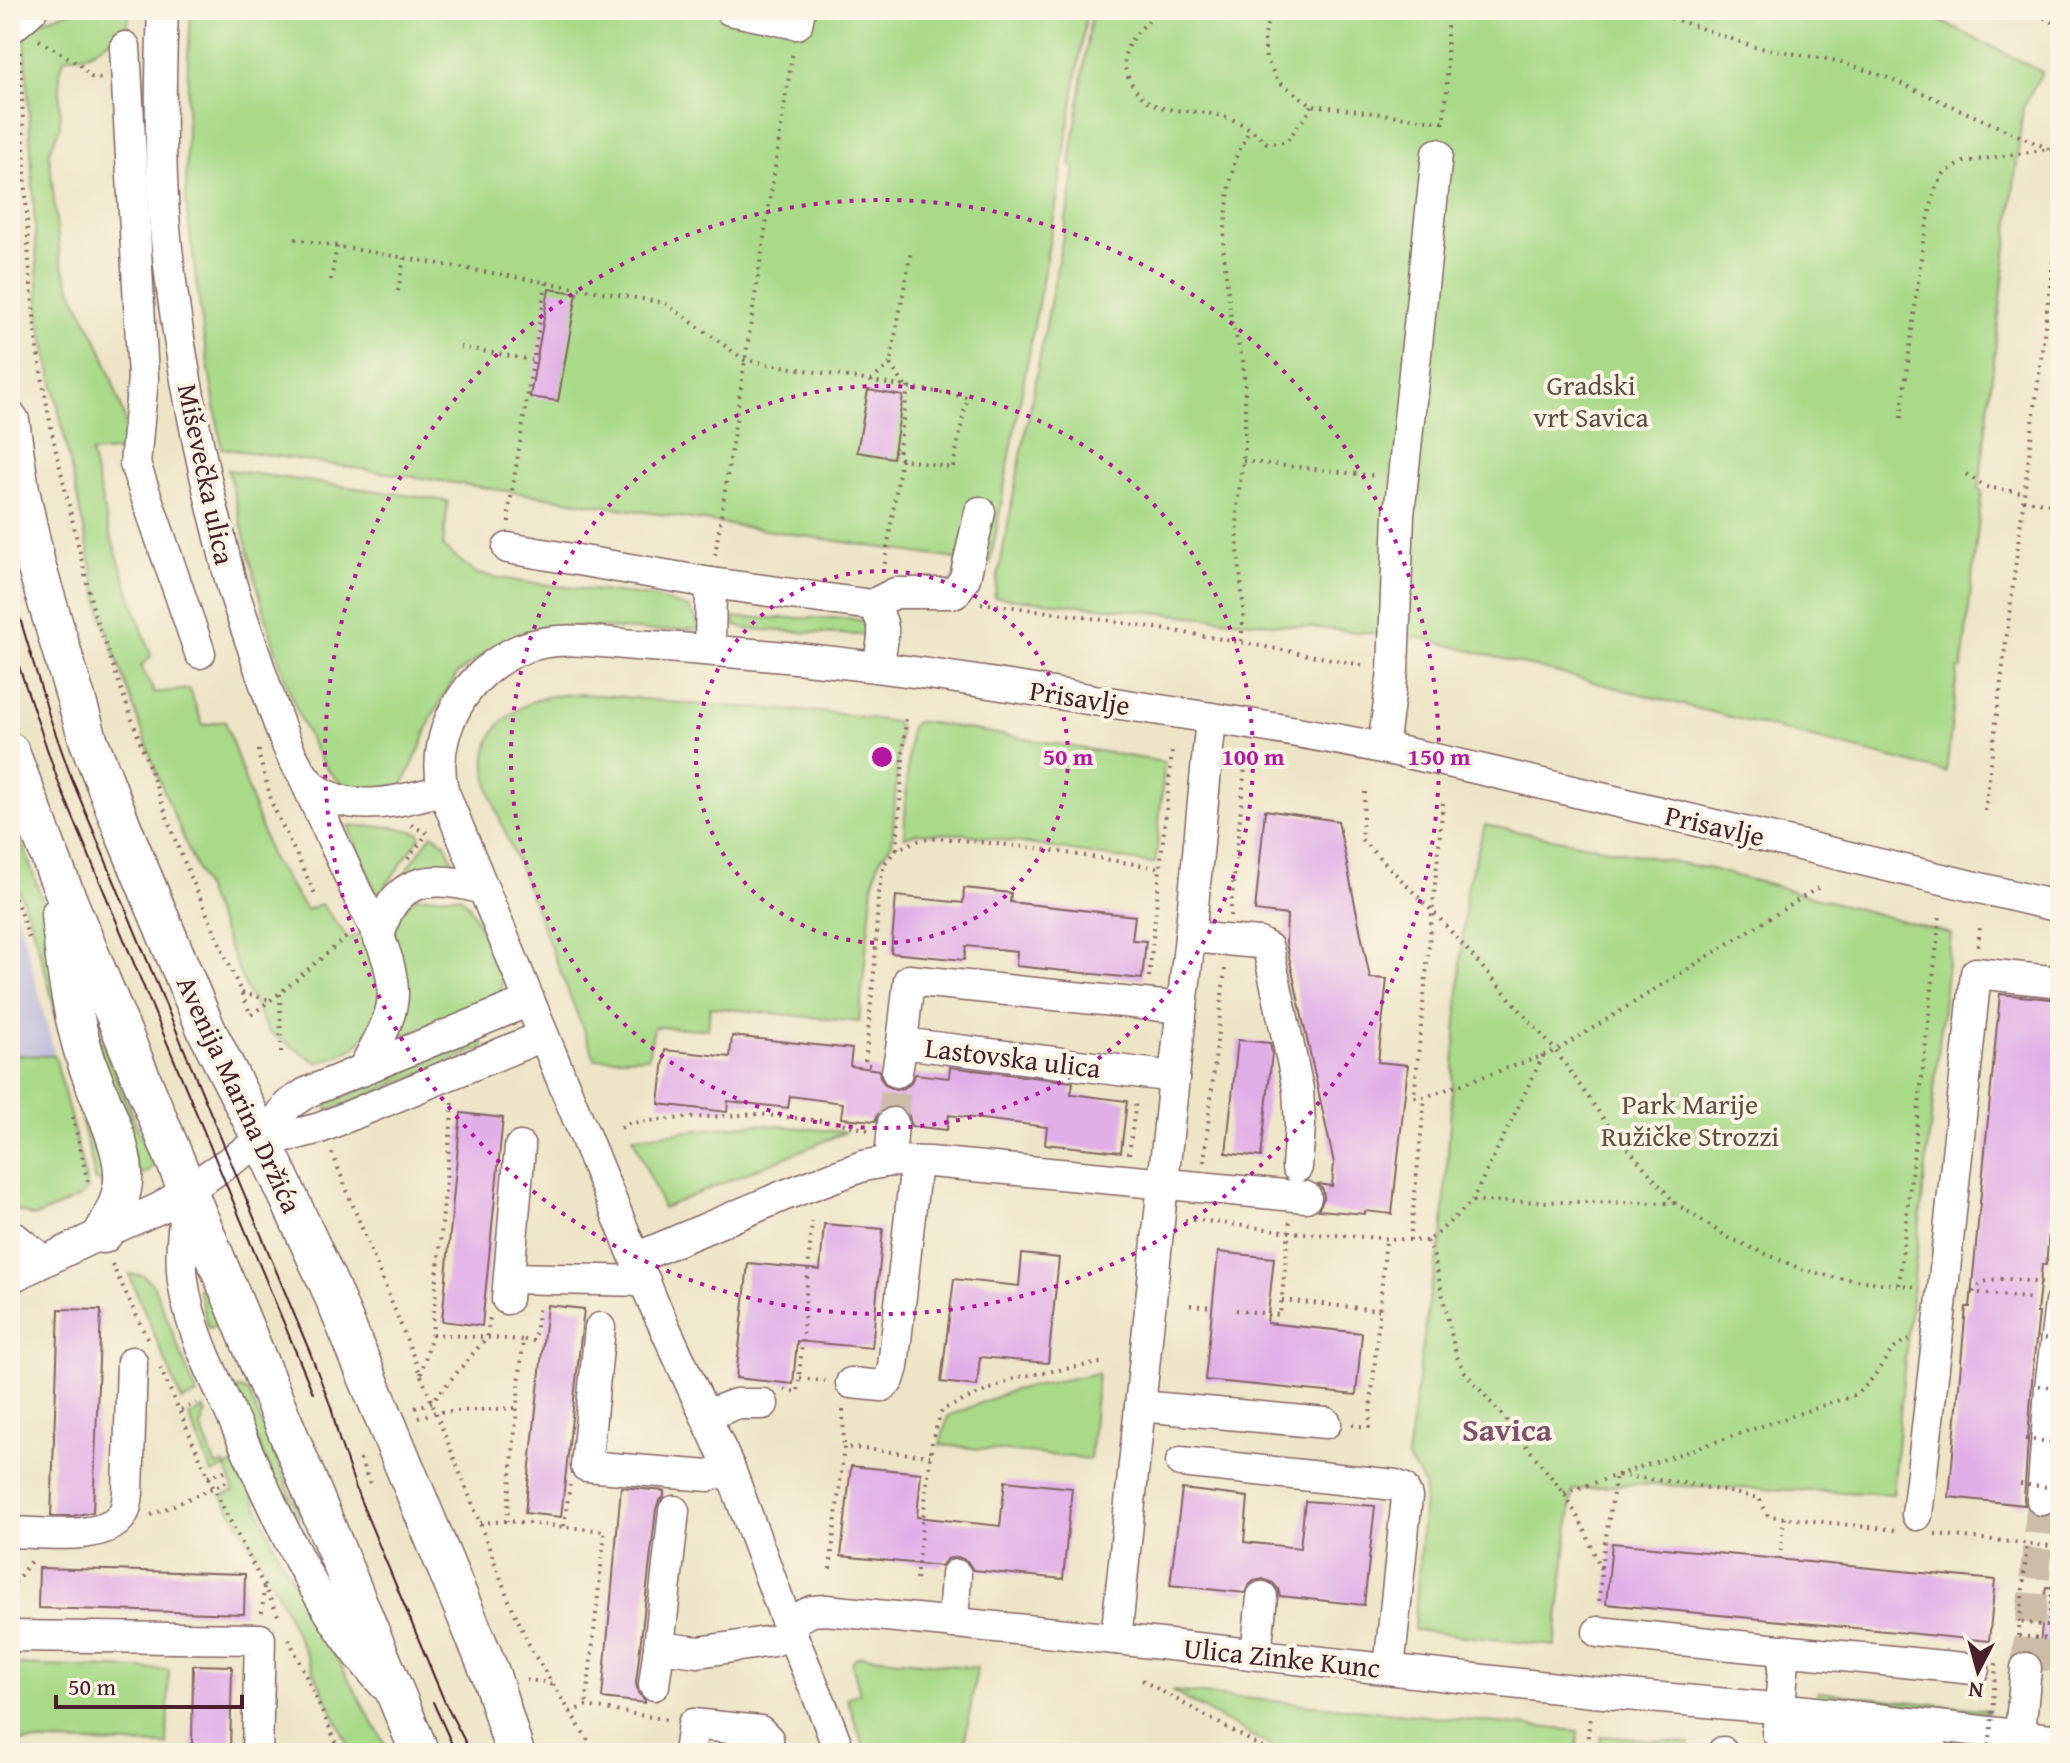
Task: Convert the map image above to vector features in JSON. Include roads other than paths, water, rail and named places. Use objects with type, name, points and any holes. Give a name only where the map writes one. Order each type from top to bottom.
[{"type":"main road","name":"Avenija Marina Držića","points":[[10,421],[20,490],[36,565],[88,739],[206,1029],[262,1140],[507,1677],[515,1753]]},
{"type":"main road","points":[[10,752],[56,872],[420,1753]]},
{"type":"main road","points":[[56,872],[65,963],[76,1024],[124,1171],[115,1213],[103,1234]]},
{"type":"main road","points":[[507,1677],[540,1753]]},
{"type":"street","name":"Miševečka ulica","points":[[163,10],[161,141],[165,228],[175,314],[199,447],[232,585],[273,707],[300,771],[311,785],[330,796],[358,803],[394,802],[443,790]]},
{"type":"street","points":[[730,10],[798,17]]},
{"type":"street","points":[[125,47],[143,378],[135,464],[200,653]]},
{"type":"street","points":[[1383,748],[1393,671],[1399,515],[1437,154]]},
{"type":"street","points":[[508,548],[711,583],[877,602],[895,593],[955,593],[965,578],[980,512]]},
{"type":"street","points":[[710,650],[711,583]]},
{"type":"street","points":[[877,602],[884,624],[878,666]]},
{"type":"street","name":"Prisavlje","points":[[543,1036],[443,790],[440,757],[453,712],[481,675],[522,649],[563,641],[710,650],[878,666],[1383,748],[2060,907]]},
{"type":"street","points":[[1116,1639],[1211,718]]},
{"type":"street","points":[[300,771],[391,979],[391,1006],[362,1071]]},
{"type":"street","points":[[370,933],[382,922],[399,896],[411,887],[443,881],[483,889]]},
{"type":"street","points":[[1190,937],[1259,943],[1268,948],[1298,1089],[1300,1125],[1297,1167]]},
{"type":"street","points":[[1917,1523],[1937,1340],[1958,1291],[1976,973],[2060,982]]},
{"type":"street","name":"Lastovska ulica","points":[[1174,1077],[892,1060],[909,980],[1182,1008]]},
{"type":"street","points":[[10,1278],[160,1208],[262,1140],[288,1105],[306,1093],[529,1001]]},
{"type":"street","points":[[262,1140],[320,1128],[543,1036],[640,1270],[730,1469],[840,1753]]},
{"type":"street","points":[[848,1390],[882,1386],[889,1380],[893,1367],[903,1161],[881,1127]]},
{"type":"street","points":[[520,1147],[508,1288],[640,1270],[785,1195],[863,1166],[903,1161],[1306,1197]]},
{"type":"street","points":[[10,1234],[44,1261]]},
{"type":"street","points":[[2042,1497],[2049,1388],[2047,1295]]},
{"type":"street","points":[[600,1328],[580,1478],[709,1476],[730,1469]]},
{"type":"street","points":[[10,1532],[92,1533],[108,1528],[118,1520],[125,1510],[128,1493],[132,1362]]},
{"type":"street","points":[[706,1415],[736,1404],[773,1397]]},
{"type":"street","points":[[1140,1406],[1326,1423]]},
{"type":"street","points":[[1181,1462],[1403,1488],[1407,1497],[1389,1669]]},
{"type":"street","points":[[654,1685],[674,1511]]},
{"type":"street","points":[[953,1623],[956,1575]]},
{"type":"street","points":[[1256,1654],[1262,1597]]},
{"type":"street","name":"Ulica Zinke Kunc","points":[[659,1647],[698,1652],[773,1641],[812,1611],[826,1610],[1593,1692],[1778,1731],[2020,1734],[2060,1740]]},
{"type":"street","points":[[1598,1632],[1985,1666]]},
{"type":"street","points":[[10,1636],[260,1639],[257,1753]]},
{"type":"street","points":[[1785,1650],[1778,1731],[1924,1745],[1935,1753]]},
{"type":"street","points":[[2020,1734],[2026,1668]]},
{"type":"street","points":[[691,1739],[760,1731],[768,1739],[769,1753]]},
{"type":"tunnel","points":[[893,1123],[897,1072]]},
{"type":"tunnel","points":[[2026,1668],[2042,1500]]},
{"type":"tunnel","points":[[2028,1654],[2060,1657]]},
{"type":"tram line","points":[[10,585],[71,777],[309,1350],[331,1407],[359,1497],[446,1705],[471,1753]]},
{"type":"tram line","points":[[10,640],[58,781],[313,1393]]},
{"type":"tram line","points":[[433,1702],[456,1753]]},
{"type":"district","name":"Savica","points":[[1507,1429]]},
{"type":"park label","name":"Gradski vrt Savica","points":[[1591,400]]},
{"type":"park label","name":"Park Marije Ružičke Strozzi","points":[[1690,1119]]}]
